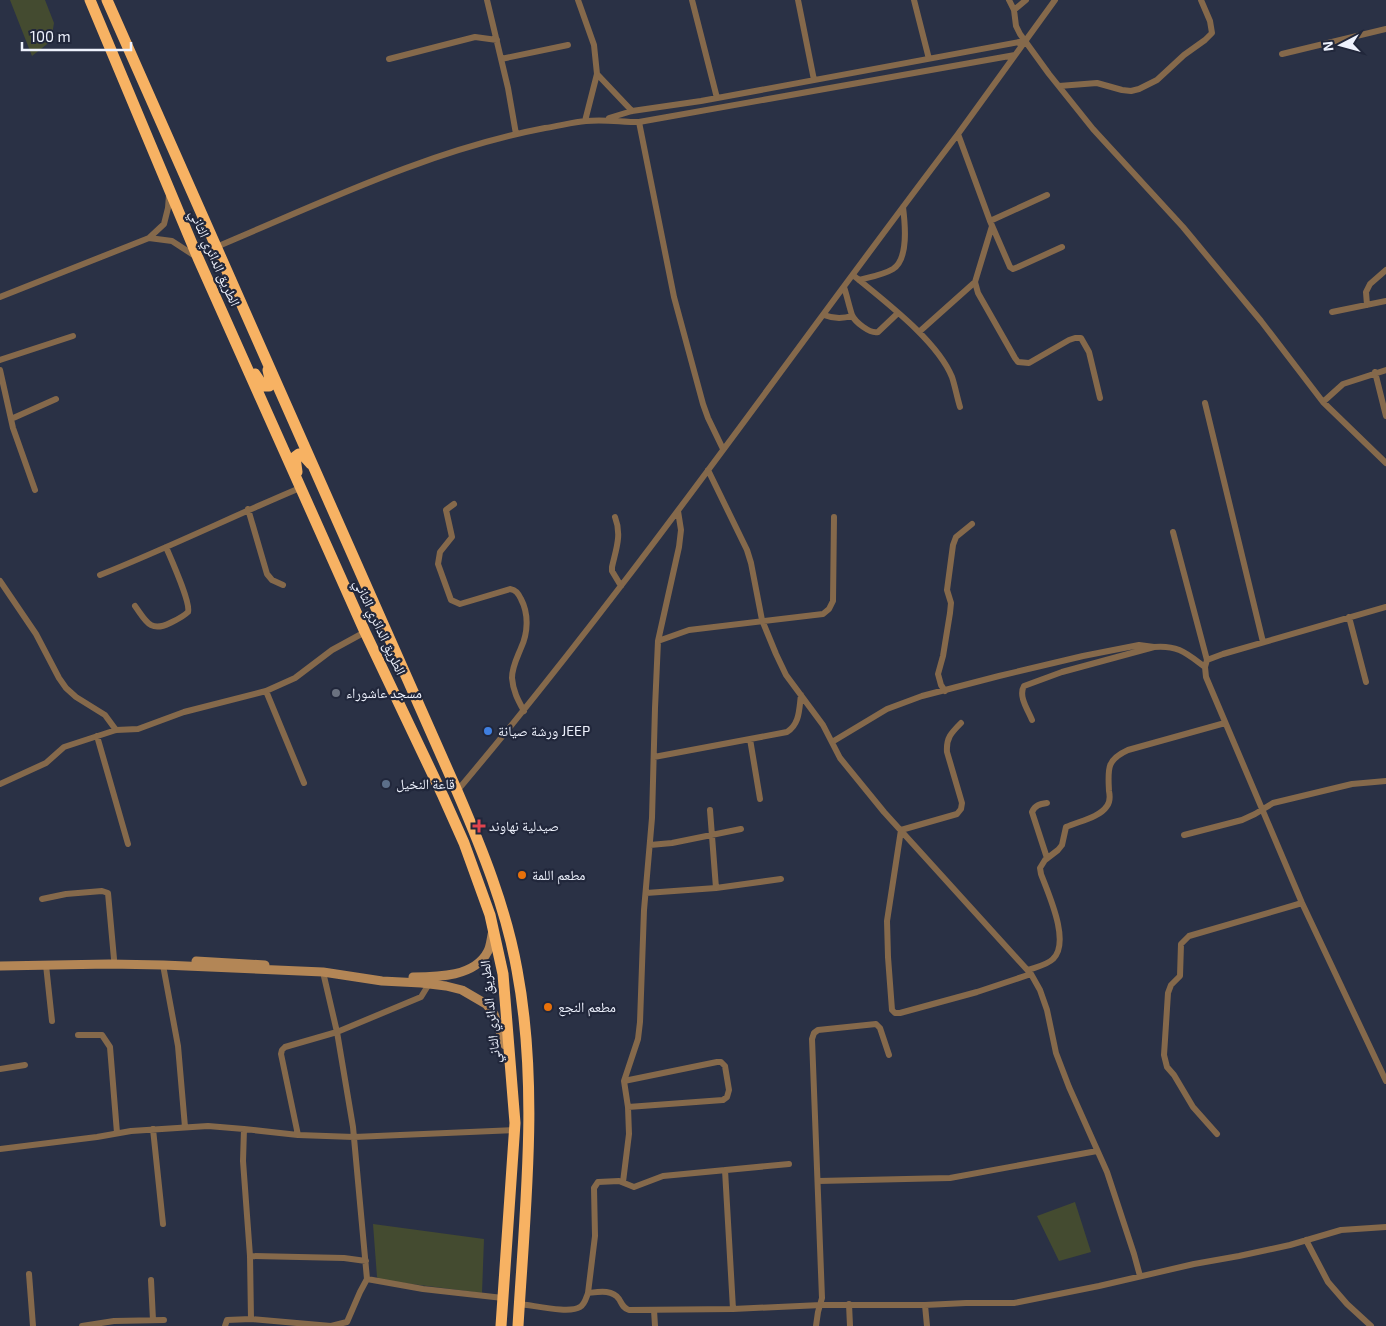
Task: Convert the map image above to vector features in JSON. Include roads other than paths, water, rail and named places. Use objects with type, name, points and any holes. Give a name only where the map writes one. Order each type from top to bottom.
[{"type":"highway","name":"الطريق الدائري الثاني","points":[[90,0],[169,191],[300,488],[364,632],[417,738],[457,827],[478,881],[493,928],[503,974],[515,1130],[502,1326]]},
{"type":"highway","name":"الطريق الدائري الثاني","points":[[107,0],[457,791],[476,836],[503,912],[516,964],[527,1044],[528,1126],[518,1326]]},
{"type":"highway","points":[[198,258],[253,371],[263,386],[269,386],[270,380],[264,352]]},
{"type":"highway","points":[[300,488],[295,457],[298,454],[302,454],[316,472]]},
{"type":"street","points":[[487,0],[516,134]]},
{"type":"street","points":[[578,0],[594,45],[597,74],[585,121]]},
{"type":"street","points":[[692,0],[717,98]]},
{"type":"street","points":[[798,0],[814,80]]},
{"type":"street","points":[[914,0],[929,59]]},
{"type":"street","points":[[1009,0],[1014,10],[1016,26],[1025,41],[1093,129],[1183,227],[1239,294],[1323,402],[1386,463]]},
{"type":"street","points":[[1014,10],[1026,0]]},
{"type":"street","points":[[457,791],[524,711],[678,512],[1055,0]]},
{"type":"street","points":[[1059,86],[1097,83],[1131,91],[1157,80],[1212,33],[1210,21],[1201,0]]},
{"type":"street","points":[[1282,54],[1386,29]]},
{"type":"street","points":[[389,59],[475,38],[497,40]]},
{"type":"street","points":[[605,120],[632,111],[717,98],[1025,41]]},
{"type":"street","points":[[501,59],[568,44]]},
{"type":"street","points":[[216,247],[401,170],[444,154],[516,134],[585,121],[640,122],[1015,55]]},
{"type":"street","points":[[597,74],[632,111]]},
{"type":"street","points":[[640,122],[674,297],[705,411],[723,449]]},
{"type":"street","points":[[958,134],[991,224],[1010,268],[1013,269],[1062,247]]},
{"type":"street","points":[[0,297],[149,238],[164,224],[168,208],[169,191]]},
{"type":"street","points":[[1047,195],[991,224],[975,282],[978,293],[1018,362],[1029,363],[1070,340],[1081,338],[1089,352],[1100,398]]},
{"type":"street","points":[[859,280],[892,270],[898,265],[902,256],[906,226],[903,206]]},
{"type":"street","points":[[149,238],[172,240],[198,258]]},
{"type":"street","points":[[1367,305],[1366,292],[1370,284],[1386,270]]},
{"type":"street","points":[[853,274],[919,332],[951,376],[960,407]]},
{"type":"street","points":[[919,332],[975,282]]},
{"type":"street","points":[[844,287],[852,316],[873,333],[878,332],[898,313]]},
{"type":"street","points":[[1332,312],[1386,301]]},
{"type":"street","points":[[824,315],[840,318],[852,316]]},
{"type":"street","points":[[0,360],[73,336]]},
{"type":"street","points":[[0,370],[11,418],[35,490]]},
{"type":"street","points":[[1323,402],[1343,384],[1375,372],[1386,370]]},
{"type":"street","points":[[1375,372],[1386,416]]},
{"type":"street","points":[[11,418],[56,399]]},
{"type":"street","points":[[1205,403],[1263,642]]},
{"type":"street","points":[[708,470],[747,550],[762,620],[786,675],[818,718],[848,769],[1029,972],[1040,990],[1047,1010],[1056,1053],[1107,1172],[1140,1276]]},
{"type":"street","points":[[100,575],[166,548],[248,509],[300,488]]},
{"type":"street","points":[[454,504],[446,510],[452,538],[440,552],[438,558],[438,564],[447,592],[451,600],[460,604],[510,589],[518,593],[525,609],[526,631],[522,646],[514,662],[512,676],[517,698],[524,711]]},
{"type":"street","points":[[248,509],[267,574],[272,580],[283,584]]},
{"type":"street","points":[[624,1182],[629,1134],[624,1081],[638,1040],[650,845],[658,642],[679,547],[681,530],[678,512]]},
{"type":"street","points":[[615,517],[619,540],[612,571],[621,586]]},
{"type":"street","points":[[658,642],[689,630],[823,614],[829,609],[833,601],[834,517]]},
{"type":"street","points":[[945,691],[940,685],[938,674],[950,613],[951,603],[947,590],[953,545],[956,537],[972,524]]},
{"type":"street","points":[[1173,532],[1206,664],[1206,677],[1302,903],[1386,1081]]},
{"type":"street","points":[[135,606],[146,622],[155,627],[163,626],[188,612],[189,608],[186,598],[166,548]]},
{"type":"street","points":[[0,581],[36,634],[66,688],[105,715],[116,730]]},
{"type":"street","points":[[1032,720],[1022,696],[1024,686],[1062,672],[1154,647],[1168,646],[1177,648],[1206,664],[1263,642],[1386,607]]},
{"type":"street","points":[[1349,617],[1366,682]]},
{"type":"street","points":[[0,784],[46,763],[64,747],[116,730],[138,729],[184,712],[266,691],[295,678],[332,650],[364,632]]},
{"type":"street","points":[[832,742],[887,709],[922,696],[1083,656],[1139,645],[1154,647]]},
{"type":"street","points":[[266,691],[304,783]]},
{"type":"street","points":[[654,757],[787,732],[794,728],[798,720],[801,695]]},
{"type":"street","points":[[901,830],[957,814],[962,810],[962,803],[946,744],[948,736],[960,722]]},
{"type":"street","points":[[901,830],[887,921],[892,1010],[895,1013],[976,992],[1029,972],[1052,960],[1060,942],[1059,930],[1041,874],[1042,864],[1062,846],[1066,827],[1107,808],[1112,760],[1116,756],[1136,748],[1226,723]]},
{"type":"street","points":[[97,736],[128,844]]},
{"type":"street","points":[[750,739],[760,798]]},
{"type":"street","points":[[1184,835],[1242,820],[1273,802],[1352,784],[1386,781]]},
{"type":"street","points":[[1047,803],[1034,807],[1032,816],[1047,858]]},
{"type":"street","points":[[710,810],[716,888]]},
{"type":"street","points":[[650,845],[672,843],[741,829]]},
{"type":"street","points":[[646,893],[716,888],[781,879]]},
{"type":"street","points":[[42,899],[66,894],[102,891],[108,893],[114,959]]},
{"type":"street","points":[[1217,1134],[1193,1107],[1167,1067],[1164,1055],[1168,993],[1171,985],[1180,976],[1181,944],[1189,936],[1302,903]]},
{"type":"street","points":[[0,962],[52,959],[114,959],[230,962],[395,977],[421,977],[461,973],[475,967],[488,951],[493,928]]},
{"type":"street","points":[[46,965],[52,1021]]},
{"type":"street","points":[[0,966],[163,965],[323,972],[429,984],[462,990],[486,1004],[494,1014],[504,1038],[510,1064]]},
{"type":"street","points":[[163,965],[178,1046],[185,1127]]},
{"type":"street","points":[[225,1326],[227,1320],[251,1319],[332,1326],[347,1324],[367,1279],[354,1137],[337,1032],[323,972]]},
{"type":"street","points":[[298,1135],[282,1050],[289,1044],[337,1032],[421,997],[429,984]]},
{"type":"street","points":[[816,1326],[822,1298],[811,1044],[814,1033],[818,1030],[876,1024],[880,1028],[889,1055]]},
{"type":"street","points":[[78,1035],[102,1035],[110,1047],[117,1133]]},
{"type":"street","points":[[624,1081],[717,1062],[721,1062],[726,1066],[729,1090],[727,1097],[723,1100],[628,1108]]},
{"type":"street","points":[[0,1069],[25,1065]]},
{"type":"street","points":[[0,1149],[117,1133],[185,1127],[225,1127],[298,1135],[354,1137],[515,1130]]},
{"type":"street","points":[[153,1129],[163,1224]]},
{"type":"street","points":[[244,1129],[243,1161],[250,1256],[251,1319]]},
{"type":"street","points":[[818,1181],[950,1178],[1097,1150]]},
{"type":"street","points":[[519,1304],[572,1310],[582,1306],[588,1293],[595,1236],[594,1188],[598,1182],[624,1182],[634,1187],[663,1176],[789,1164]]},
{"type":"street","points":[[725,1170],[733,1309]]},
{"type":"street","points":[[588,1293],[603,1292],[613,1294],[629,1310],[733,1309],[821,1304],[924,1305],[1014,1303],[1239,1256],[1346,1229],[1386,1227]]},
{"type":"street","points":[[1306,1240],[1328,1282],[1347,1304],[1371,1326]]},
{"type":"street","points":[[250,1256],[344,1258],[366,1262]]},
{"type":"street","points":[[29,1274],[33,1326]]},
{"type":"street","points":[[367,1279],[423,1289],[503,1298]]},
{"type":"street","points":[[152,1280],[153,1320]]},
{"type":"street","points":[[849,1304],[850,1326]]},
{"type":"street","points":[[924,1305],[927,1326]]},
{"type":"street","points":[[654,1310],[655,1326]]},
{"type":"street","points":[[82,1326],[114,1321],[164,1320]]},
{"type":"place","name":"مسجد عاشوراء","points":[[336,693]]},
{"type":"place","name":"ورشة صيانة JEEP","points":[[488,731]]},
{"type":"place","name":"قاعة النخيل","points":[[386,784]]},
{"type":"place","name":"صيدلية نهاوند","points":[[479,826]]},
{"type":"place","name":"مطعم اللمة","points":[[522,875]]},
{"type":"place","name":"مطعم النجع","points":[[548,1007]]}]
